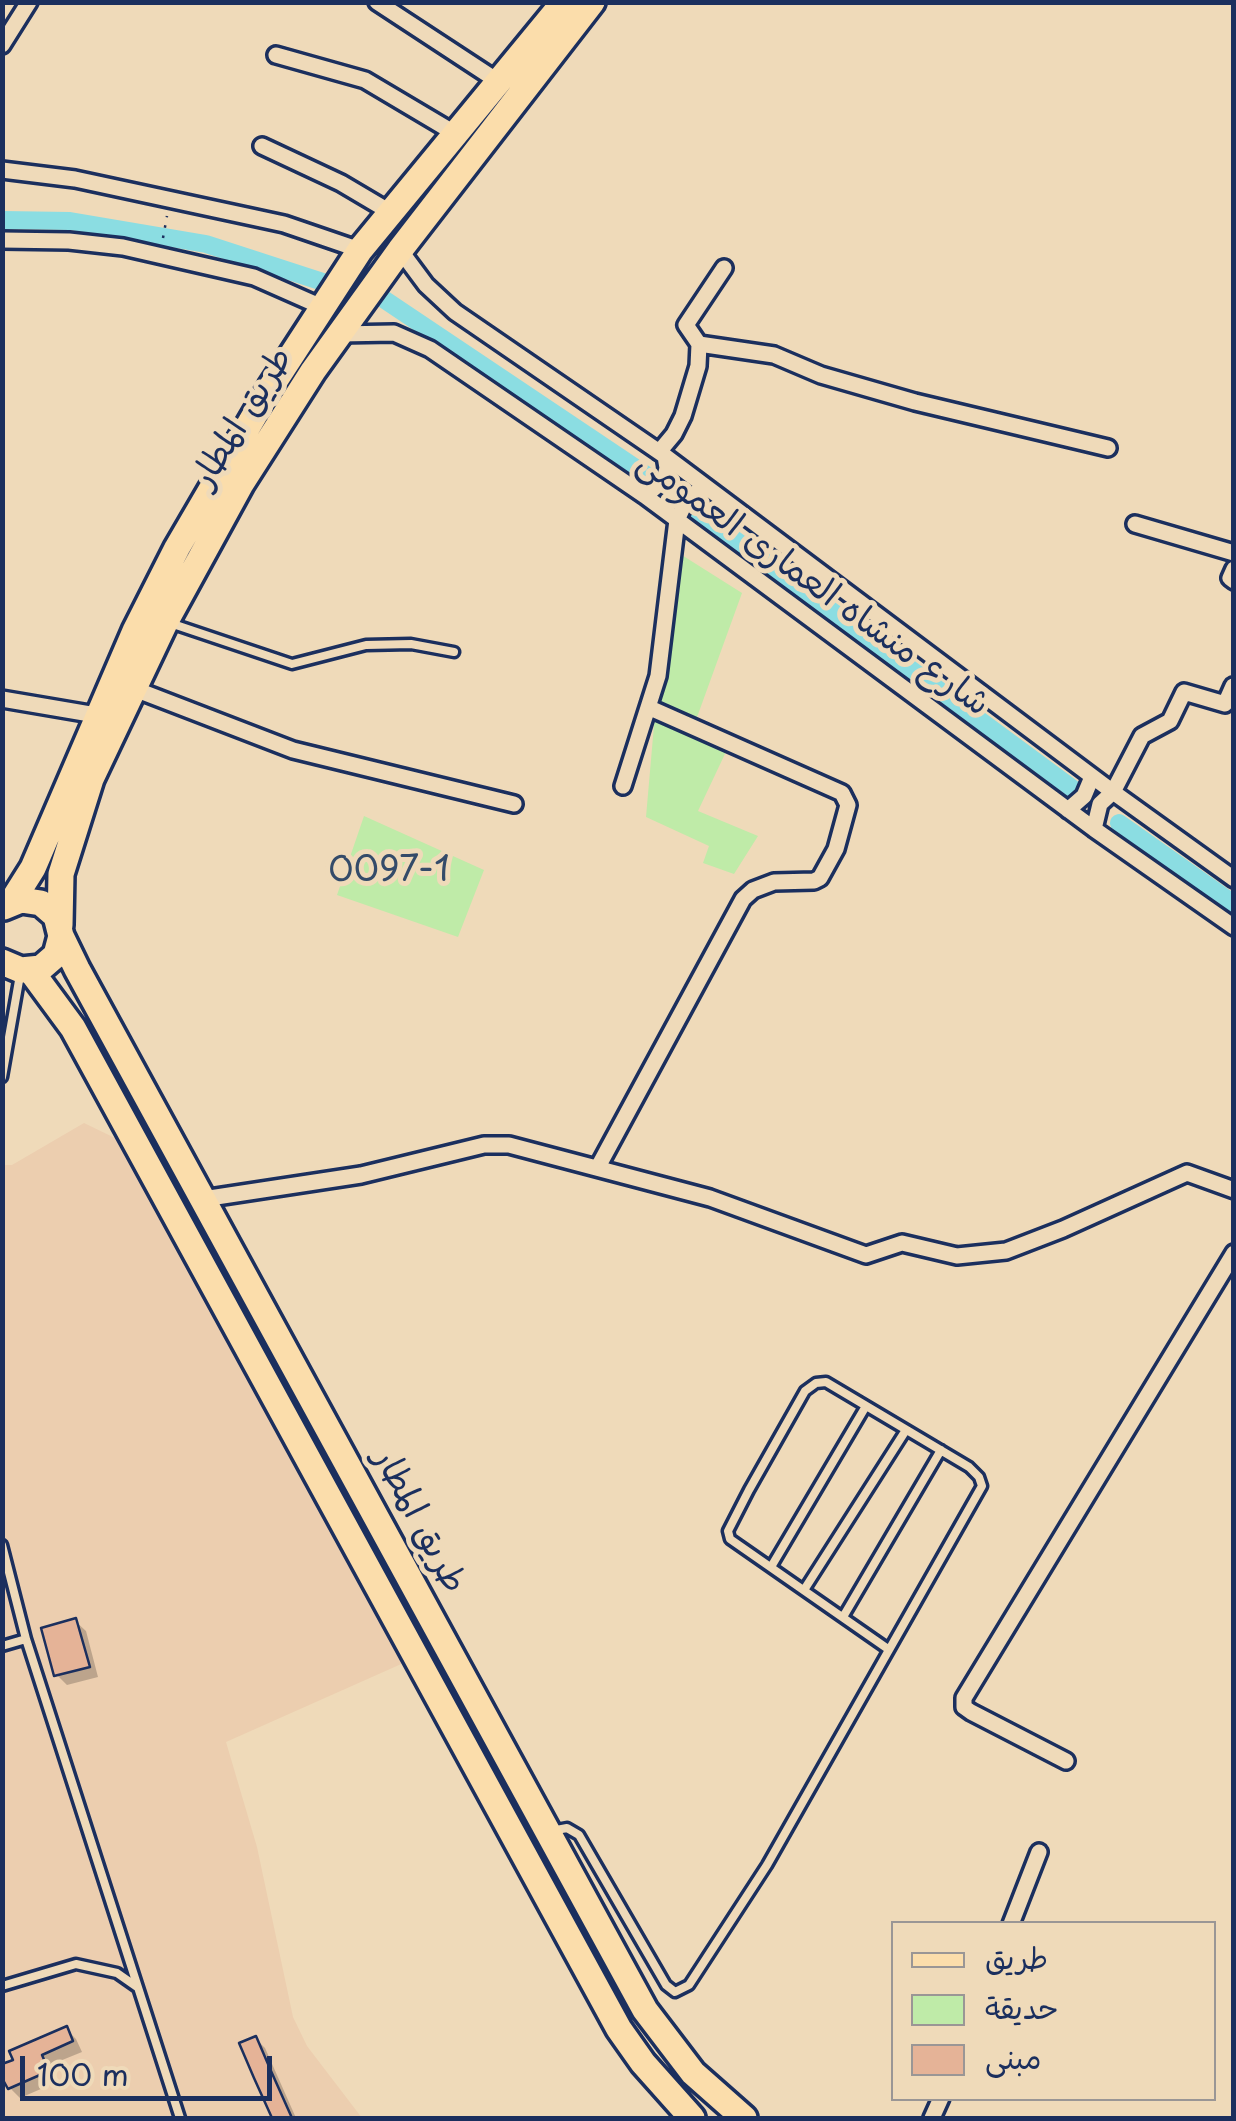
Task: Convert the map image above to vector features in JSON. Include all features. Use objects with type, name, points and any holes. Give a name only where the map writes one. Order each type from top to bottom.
[{"type":"main road","name":"طريق المطار","points":[[7,906],[32,868],[96,715],[186,531],[270,386],[360,250],[564,2]]},
{"type":"main road","name":"طريق المطار","points":[[592,2],[400,250],[339,334],[241,484],[132,688],[86,793],[58,891],[61,930],[645,2010],[693,2073],[744,2118]]},
{"type":"main road","points":[[7,906],[21,900],[40,903],[56,916],[61,930],[60,945],[49,962],[18,968]]},
{"type":"main road","name":"طريق المطار","points":[[18,968],[73,1028],[619,2029],[652,2074],[692,2118]]},
{"type":"street","points":[[2,45],[29,2]]},
{"type":"street","points":[[377,2],[499,82]]},
{"type":"street","points":[[276,55],[365,80],[456,134]]},
{"type":"street","points":[[262,146],[390,212]]},
{"type":"street","points":[[2,170],[75,179],[284,224],[360,250]]},
{"type":"street","points":[[2,240],[69,241],[123,248],[254,278],[322,308]]},
{"type":"street","name":"شارع منشاه العمارى العمومى","points":[[400,250],[426,285],[454,312],[662,454],[1092,777],[1234,878]]},
{"type":"street","points":[[646,496],[664,480],[667,468],[662,454],[683,416],[698,366],[699,344],[686,325],[724,268]]},
{"type":"street","name":"شارع منشاه العمارى العمومى","points":[[339,334],[374,331],[413,339],[646,496],[1068,810],[1234,927]]},
{"type":"street","points":[[699,344],[774,355],[821,375],[916,402],[1108,448]]},
{"type":"street","points":[[623,786],[650,708],[664,644],[678,520],[687,499],[705,486]]},
{"type":"street","points":[[1135,524],[1234,553]]},
{"type":"street","points":[[1234,569],[1230,578],[1234,581]]},
{"type":"street","points":[[1094,829],[1100,804],[1113,792],[1142,736],[1170,721],[1184,692],[1224,704],[1232,686]]},
{"type":"street","points":[[132,688],[294,750],[514,804]]},
{"type":"street","points":[[2,699],[96,715]]},
{"type":"street","points":[[598,1167],[743,899],[753,890],[774,882],[820,878],[836,849],[848,805],[842,793],[650,708]]},
{"type":"street","points":[[1068,810],[1084,796],[1092,777]]},
{"type":"street","points":[[203,1198],[361,1175],[484,1145],[510,1145],[710,1198],[866,1255],[902,1243],[957,1256],[1006,1250],[1187,1173],[1234,1190]]},
{"type":"street","points":[[1066,1761],[971,1712],[964,1707],[964,1698],[1234,1253]]},
{"type":"street","points":[[1011,1921],[1039,1852]]},
{"type":"lane","points":[[166,621],[292,664],[366,646],[411,644],[454,652]]},
{"type":"lane","points":[[2,1077],[18,968]]},
{"type":"lane","points":[[546,1832],[567,1828],[578,1835],[658,1974],[675,1992],[689,1985],[767,1865],[982,1486],[976,1472],[826,1382],[810,1386],[728,1531],[730,1539],[888,1649]]},
{"type":"lane","points":[[771,1568],[866,1406]]},
{"type":"lane","points":[[804,1590],[906,1430]]},
{"type":"lane","points":[[842,1617],[941,1450]]},
{"type":"lane","points":[[2,1545],[26,1640],[180,2118]]},
{"type":"lane","points":[[2,1646],[26,1640]]},
{"type":"lane","points":[[2,1986],[76,1964],[117,1974],[137,1987]]},
{"type":"path","points":[[161,246],[168,213]]},
{"type":"shaded area","points":[[84,1123],[115,1138],[408,1661],[226,1742],[257,1847],[293,2017],[307,2046],[362,2118],[3,2118],[2,1165],[12,1165]]},
{"type":"green space","points":[[677,552],[742,593],[696,720],[732,739],[698,811],[758,836],[734,874],[703,863],[709,846],[646,817],[657,691]]},
{"type":"green space","name":"0097-1","points":[[364,816],[484,870],[458,937],[337,895]]},
{"type":"building","points":[[76,1618],[90,1667],[54,1676],[41,1628]]},
{"type":"building","points":[[67,2026],[73,2041],[42,2055],[49,2071],[8,2089],[2,2078],[2,2064],[13,2060],[9,2051]]},
{"type":"building","points":[[256,2036],[292,2118],[272,2118],[254,2078],[239,2043]]},
{"type":"waterway","points":[[2,220],[70,221],[206,244],[326,283]]},
{"type":"waterway","points":[[385,300],[655,481]]},
{"type":"waterway","points":[[696,511],[1073,789]]},
{"type":"waterway","points":[[1119,823],[1234,904]]}]
